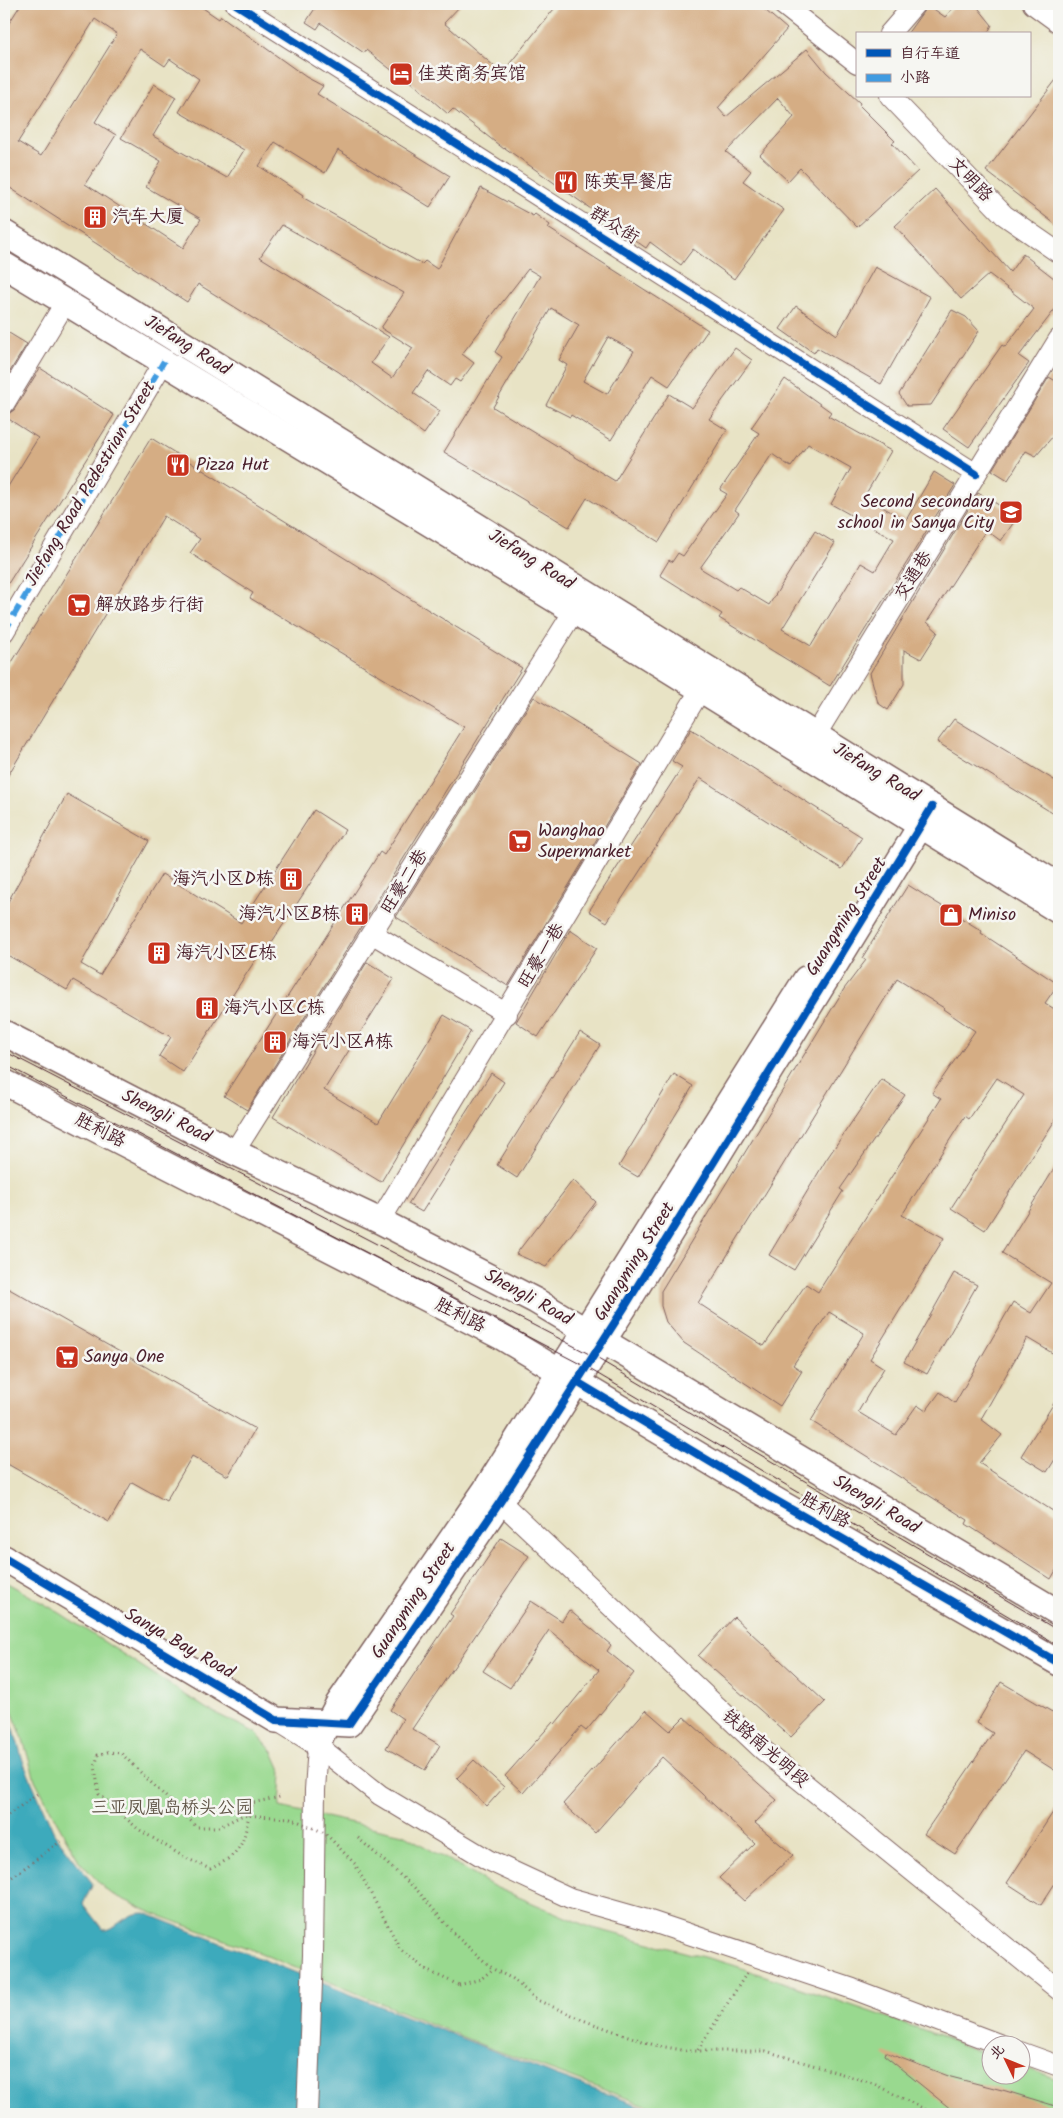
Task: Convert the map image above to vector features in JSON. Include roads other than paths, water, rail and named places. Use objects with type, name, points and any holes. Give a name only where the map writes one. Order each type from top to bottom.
[{"type":"main road","name":"Jiefang Road","points":[[4,233],[815,736],[1059,911]]},
{"type":"main road","name":"Jiefang Road","points":[[4,265],[701,689],[920,812],[1059,886]]},
{"type":"main road","name":"Guangming Street","points":[[318,1746],[338,1723],[338,1704],[493,1496],[920,812]]},
{"type":"main road","name":"Shengli Road","points":[[4,1033],[234,1152],[380,1221],[513,1288],[1059,1613]]},
{"type":"main road","name":"胜利路","points":[[4,1082],[491,1332],[749,1485],[1059,1664]]},
{"type":"main road","name":"Sanya Bay Road","points":[[4,1558],[276,1720],[338,1723]]},
{"type":"street","name":"群众街","points":[[236,4],[976,474]]},
{"type":"street","points":[[782,4],[856,62]]},
{"type":"street","points":[[891,32],[915,4]]},
{"type":"street","points":[[1033,4],[1059,23]]},
{"type":"street","name":"文明路","points":[[892,98],[1004,215],[1059,253]]},
{"type":"street","points":[[4,404],[65,302]]},
{"type":"street","name":"交通巷","points":[[815,736],[1059,339]]},
{"type":"street","name":"Jiefang Road Pedestrian Street","points":[[4,632],[164,361]]},
{"type":"street","name":"旺豪二巷","points":[[234,1152],[373,934],[574,611]]},
{"type":"street","name":"旺豪一巷","points":[[380,1221],[507,1014],[701,689]]},
{"type":"street","points":[[373,934],[507,1014]]},
{"type":"street","name":"铁路南光明段","points":[[493,1496],[763,1750],[1059,1990]]},
{"type":"street","points":[[276,1720],[318,1746],[373,1791],[488,1860],[570,1898],[644,1919],[854,1989],[980,2037]]},
{"type":"street","points":[[307,2114],[314,1955],[315,1790],[318,1746]]},
{"type":"street","points":[[1030,2056],[1059,2066]]},
{"type":"water","points":[[4,1697],[24,1764],[54,1833],[93,1884],[83,1904],[103,1930],[112,1928],[126,1918],[145,1913],[557,2076],[663,2114],[4,2114]]},
{"type":"tram line","points":[[4,1051],[593,1356],[1059,1631]]},
{"type":"tram line","points":[[4,1064],[586,1367],[1059,1646]]},
{"type":"place","name":"佳英商务宾馆","points":[[401,74]]},
{"type":"place","name":"陈英早餐店","points":[[566,182]]},
{"type":"place","name":"汽车大厦","points":[[95,217]]},
{"type":"place","name":"Pizza Hut","points":[[178,465]]},
{"type":"place","name":"Second secondary school in Sanya City","points":[[1011,512]]},
{"type":"place","name":"解放路步行街","points":[[79,605]]},
{"type":"place","name":"Wanghao Supermarket","points":[[520,841]]},
{"type":"place","name":"海汽小区D栋","points":[[291,879]]},
{"type":"place","name":"海汽小区B栋","points":[[357,914]]},
{"type":"place","name":"Miniso","points":[[951,915]]},
{"type":"place","name":"海汽小区E栋","points":[[159,953]]},
{"type":"place","name":"海汽小区C栋","points":[[207,1008]]},
{"type":"place","name":"海汽小区A栋","points":[[275,1042]]},
{"type":"place","name":"Sanya One","points":[[67,1357]]},
{"type":"park label","name":"三亚凤凰岛桥头公园","points":[[172,1808]]}]
